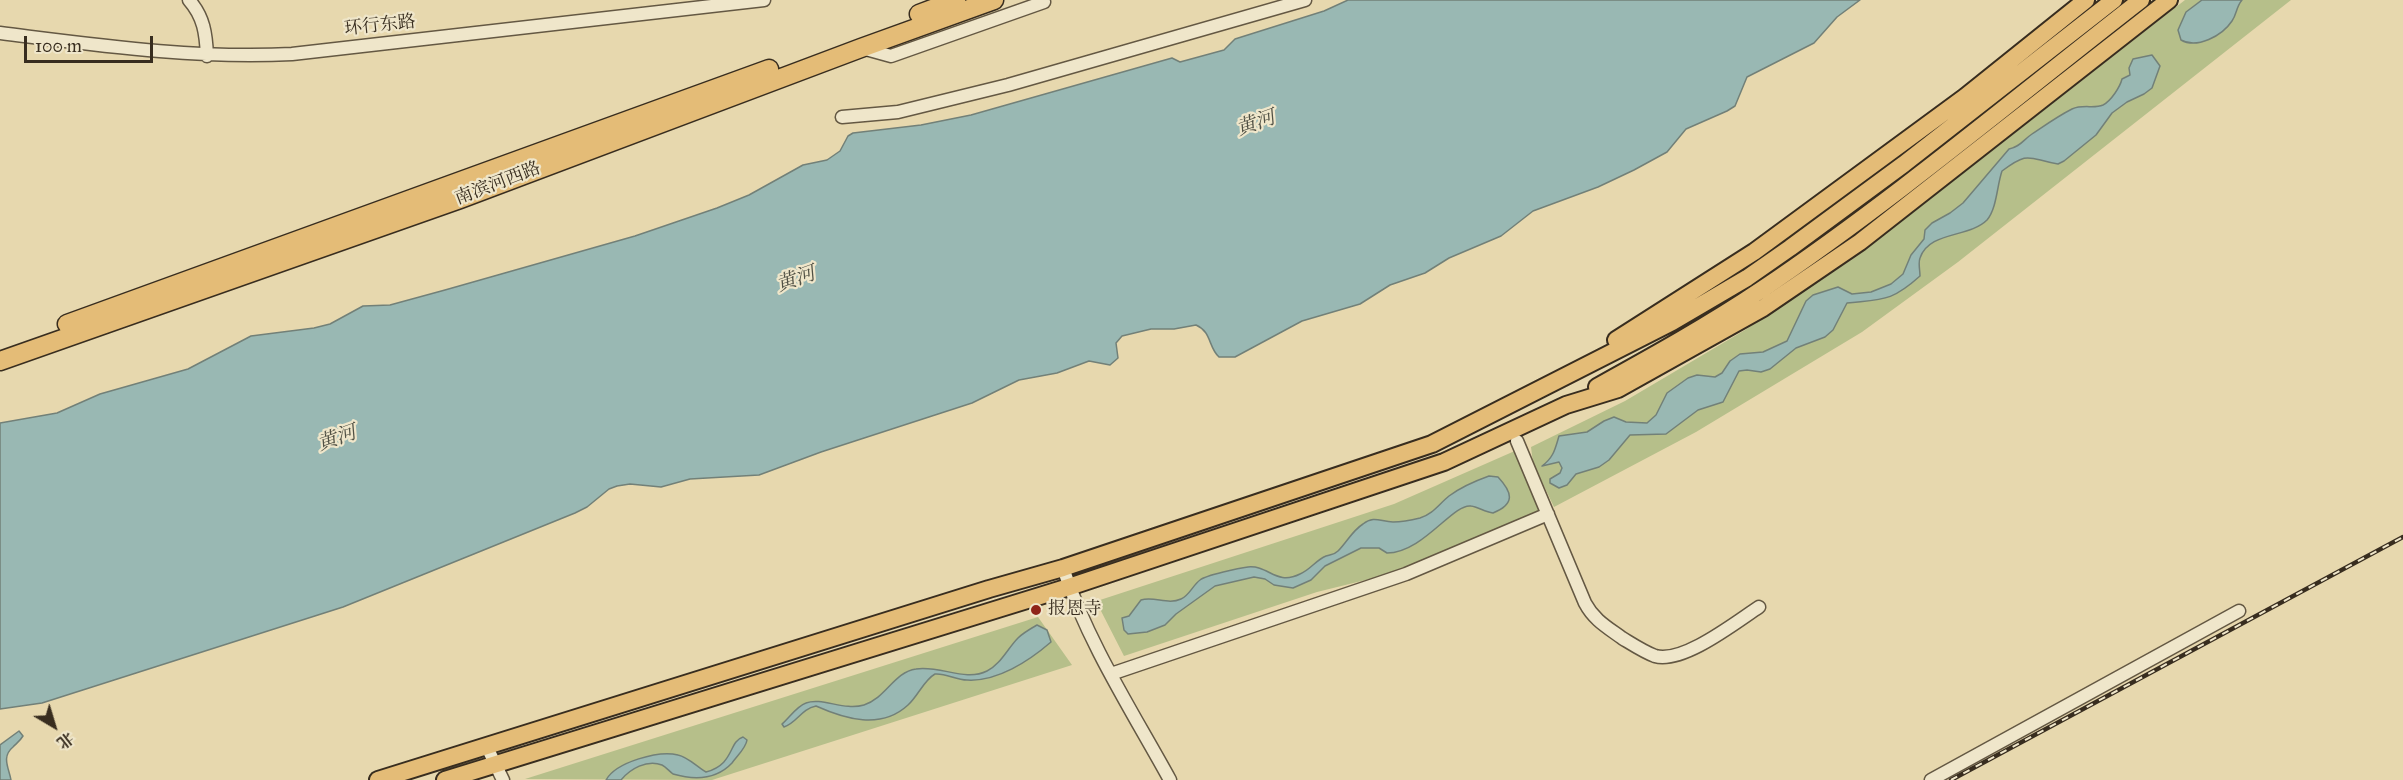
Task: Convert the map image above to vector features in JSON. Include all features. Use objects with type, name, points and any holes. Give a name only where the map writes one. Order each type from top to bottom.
[{"type":"highway","name":"南滨河西路","points":[[0,348],[479,176],[956,0]]},
{"type":"highway","name":"南滨河西路","points":[[0,361],[460,199],[990,1]]},
{"type":"main road","points":[[1500,410],[1535,383],[1603,348],[1754,252],[1965,97],[2086,0]]},
{"type":"main road","points":[[378,780],[989,589],[1063,568],[1432,444],[1672,322],[1747,278],[1904,164],[2117,4],[2140,0]]},
{"type":"main road","points":[[1566,405],[1618,389],[1763,308],[1860,242],[2169,0]]},
{"type":"main road","points":[[445,780],[1069,587],[1444,462],[1566,405],[1703,327],[1762,290],[1912,180],[2117,4]]},
{"type":"street","points":[[189,0],[197,9],[206,31],[207,56]]},
{"type":"street","name":"环行东路","points":[[0,33],[207,56],[292,54],[764,0]]},
{"type":"street","points":[[842,117],[898,112],[1008,85],[1305,0]]},
{"type":"street","points":[[861,48],[891,56],[1044,2]]},
{"type":"street","points":[[1517,441],[1591,614],[1634,645],[1656,656],[1672,655],[1698,647],[1759,607]]},
{"type":"street","points":[[1111,674],[1406,574],[1548,514]]},
{"type":"street","points":[[1063,568],[1092,640],[1170,780]]},
{"type":"street","points":[[1931,780],[2238,611]]},
{"type":"street","points":[[486,745],[503,780]]},
{"type":"green space","points":[[2185,0],[2291,0],[1958,262],[1862,332],[1696,432],[1554,507],[1533,463],[1531,447],[1625,401],[1745,330],[1857,256]]},
{"type":"green space","points":[[1517,450],[1543,510],[1402,571],[1317,592],[1124,656],[1101,611],[1100,600],[1394,504]]},
{"type":"green space","points":[[1038,617],[1072,665],[712,780],[525,779]]},
{"type":"water","name":"黄河","points":[[1348,0],[1860,0],[1837,17],[1814,43],[1747,77],[1735,106],[1686,129],[1667,152],[1598,187],[1533,211],[1501,236],[1449,258],[1425,273],[1390,285],[1360,304],[1302,321],[1235,357],[1219,357],[1205,332],[1196,325],[1174,329],[1151,329],[1122,336],[1116,343],[1118,358],[1110,365],[1089,361],[1057,373],[1019,380],[972,403],[821,452],[759,475],[690,479],[661,487],[630,484],[617,486],[609,489],[587,507],[575,513],[343,607],[42,703],[0,709],[0,423],[57,413],[100,394],[188,369],[251,336],[330,324],[363,306],[390,305],[635,236],[749,195],[803,165],[827,160],[840,151],[848,136],[853,133],[921,125],[971,115],[1172,58],[1180,62],[1224,50],[1235,39],[1324,11]]},
{"type":"water","points":[[2202,0],[2242,0],[2232,21],[2216,36],[2194,43],[2181,40],[2178,30],[2186,12]]},
{"type":"water","points":[[2152,55],[2160,66],[2152,88],[2112,113],[2096,135],[2064,161],[2058,164],[2024,158],[2002,171],[1995,203],[1987,220],[1970,230],[1932,243],[1920,258],[1920,276],[1901,291],[1878,300],[1847,303],[1833,330],[1825,337],[1796,348],[1770,369],[1761,372],[1739,371],[1723,402],[1698,410],[1666,434],[1630,435],[1609,460],[1599,467],[1576,474],[1567,485],[1559,488],[1550,483],[1550,479],[1560,473],[1562,468],[1559,462],[1542,466],[1552,456],[1559,436],[1587,432],[1614,417],[1626,422],[1647,423],[1656,415],[1667,393],[1688,378],[1697,375],[1715,377],[1740,354],[1763,352],[1787,341],[1806,301],[1813,295],[1838,287],[1852,294],[1871,292],[1891,284],[1903,274],[1911,255],[1924,239],[1925,230],[1963,203],[2009,149],[2019,145],[2072,109],[2103,105],[2115,94],[2122,79],[2130,75],[2129,68],[2133,59]]},
{"type":"water","points":[[1489,476],[1498,477],[1509,493],[1505,506],[1493,513],[1471,506],[1464,507],[1425,537],[1400,551],[1387,553],[1379,548],[1361,548],[1325,566],[1311,580],[1293,588],[1274,585],[1265,579],[1254,577],[1215,586],[1176,614],[1165,625],[1147,632],[1128,634],[1124,630],[1122,618],[1129,616],[1141,600],[1176,601],[1186,595],[1203,578],[1248,567],[1262,569],[1279,577],[1292,577],[1304,572],[1322,558],[1337,552],[1367,521],[1374,519],[1396,522],[1420,518],[1458,490]]},
{"type":"water","points":[[1037,625],[1047,630],[1051,642],[1023,663],[1001,674],[990,678],[967,680],[935,674],[908,705],[886,718],[863,720],[851,718],[816,706],[806,710],[788,725],[784,727],[782,724],[796,709],[806,703],[856,706],[872,702],[908,671],[925,668],[970,675],[987,671],[1000,661],[1020,636]]},
{"type":"water","points":[[19,731],[23,736],[7,755],[11,780],[0,780],[0,745]]},
{"type":"water","points":[[743,737],[747,740],[739,755],[726,769],[712,776],[697,778],[681,776],[673,774],[662,765],[651,763],[634,769],[621,780],[606,780],[628,763],[660,754],[682,756],[706,772],[722,764],[735,743]]},
{"type":"railway","points":[[1951,780],[2403,537]]},
{"type":"place","name":"报恩寺","points":[[1036,610]]}]
